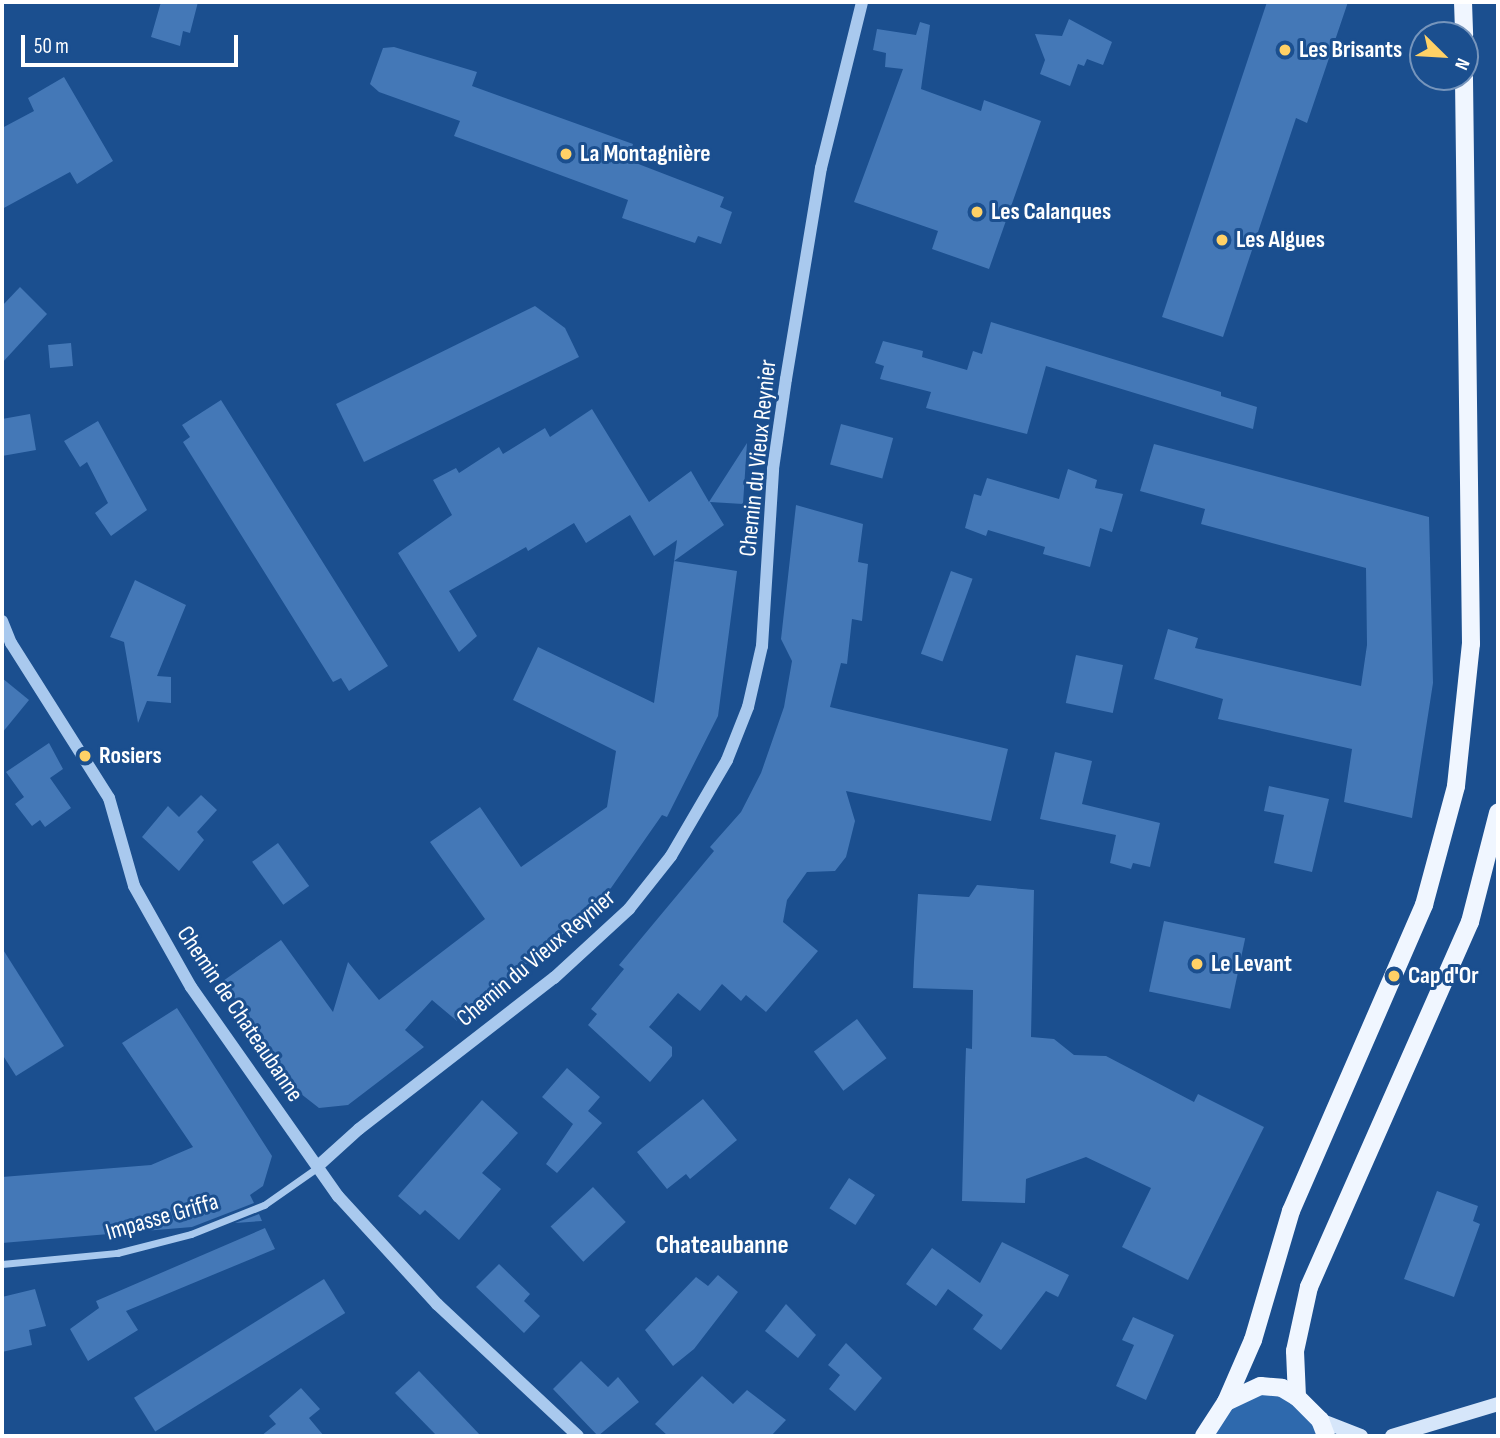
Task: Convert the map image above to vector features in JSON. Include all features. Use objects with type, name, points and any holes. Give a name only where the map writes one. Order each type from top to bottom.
[{"type":"main road","points":[[1463,2],[1464,21]]},
{"type":"main road","points":[[1204,1436],[1226,1402],[1252,1340],[1290,1211],[1424,905],[1456,786],[1471,644],[1464,91]]},
{"type":"main road","points":[[1297,1397],[1295,1351],[1309,1287],[1470,922],[1498,813]]},
{"type":"main road","points":[[1226,1402],[1261,1386],[1282,1388],[1297,1397],[1323,1428],[1361,1436]]},
{"type":"main road","points":[[1392,1436],[1498,1404]]},
{"type":"street","name":"Chemin du Vieux Reynier","points":[[318,1166],[359,1129],[554,978],[629,909],[671,856],[727,760],[748,707],[762,646],[773,469],[786,379],[821,168],[862,2]]},
{"type":"street","name":"Chemin de Chateaubanne","points":[[2,621],[11,643],[109,798],[134,886],[191,988],[318,1166]]},
{"type":"street","name":"Impasse Griffa","points":[[2,1264],[117,1252],[191,1234],[264,1205],[318,1166]]},
{"type":"street","points":[[318,1166],[355,1219],[400,1267],[578,1436]]},
{"type":"shaded area","points":[[1282,1388],[1326,1436],[1204,1436],[1226,1402]]},
{"type":"building","points":[[161,2],[198,2],[190,33],[183,31],[180,46],[151,37]]},
{"type":"building","points":[[1267,2],[1348,2],[1307,123],[1296,118],[1223,337],[1162,317]]},
{"type":"building","points":[[1069,19],[1112,42],[1103,65],[1087,59],[1084,66],[1078,64],[1070,86],[1040,74],[1045,60],[1035,34],[1062,36]]},
{"type":"building","points":[[920,22],[930,25],[921,89],[981,111],[984,100],[1041,121],[989,269],[932,249],[938,231],[854,202],[903,69],[885,67],[886,53],[873,50],[877,29],[916,35]]},
{"type":"building","name":"La Montagnière","points":[[394,47],[477,72],[472,86],[633,144],[628,160],[724,197],[720,207],[732,212],[721,244],[698,236],[695,243],[622,218],[628,200],[454,136],[460,121],[379,92],[370,84],[383,48]]},
{"type":"building","points":[[64,77],[113,161],[77,184],[70,172],[2,209],[2,128],[34,111],[28,98]]},
{"type":"building","points":[[20,287],[47,314],[2,363],[2,306]]},
{"type":"building","points":[[535,306],[565,328],[579,357],[364,462],[336,404]]},
{"type":"building","points":[[991,322],[1221,392],[1221,396],[1257,407],[1253,429],[1046,366],[1027,434],[926,408],[931,392],[880,379],[884,366],[875,363],[883,341],[923,351],[922,357],[967,370],[973,351],[982,354]]},
{"type":"building","points":[[71,343],[73,366],[50,368],[48,345]]},
{"type":"building","points":[[221,400],[388,666],[349,691],[341,678],[333,682],[183,442],[190,437],[182,425]]},
{"type":"building","points":[[592,409],[649,502],[691,471],[709,502],[747,443],[743,504],[710,502],[724,525],[674,561],[677,540],[654,556],[630,515],[586,543],[574,523],[528,551],[526,547],[449,591],[477,636],[459,652],[398,553],[452,515],[433,480],[456,468],[459,473],[499,447],[503,454],[545,428],[550,437]]},
{"type":"building","points":[[30,414],[36,450],[2,456],[2,419]]},
{"type":"building","points":[[98,421],[147,510],[111,536],[95,513],[108,503],[87,462],[80,467],[64,441]]},
{"type":"building","points":[[841,424],[893,438],[882,479],[830,465]]},
{"type":"building","points":[[1154,444],[1429,517],[1433,683],[1412,818],[1344,802],[1352,749],[1218,719],[1223,699],[1154,679],[1168,629],[1198,638],[1195,648],[1361,686],[1367,645],[1366,568],[1201,524],[1205,509],[1140,491]]},
{"type":"building","points":[[1068,469],[1097,480],[1095,488],[1123,494],[1112,532],[1100,528],[1090,567],[1043,554],[1045,547],[988,530],[986,536],[965,528],[974,494],[981,496],[987,478],[1059,499]]},
{"type":"building","points":[[796,505],[863,524],[858,562],[868,564],[862,621],[852,619],[847,664],[841,663],[830,707],[1008,749],[991,821],[846,791],[855,821],[846,857],[835,871],[807,872],[787,900],[783,922],[818,951],[766,1012],[746,995],[741,1001],[722,984],[700,1011],[678,993],[649,1027],[672,1047],[672,1056],[650,1082],[588,1025],[597,1014],[591,1009],[624,969],[619,965],[714,851],[710,847],[741,812],[761,773],[784,707],[792,661],[781,639]]},
{"type":"building","points":[[674,561],[737,571],[718,716],[667,817],[662,815],[611,888],[580,920],[457,1021],[432,1000],[405,1030],[424,1047],[348,1105],[319,1108],[296,1090],[223,981],[281,940],[333,1012],[348,962],[379,1000],[485,919],[430,842],[480,807],[521,867],[607,807],[616,751],[513,700],[538,647],[654,703]]},
{"type":"building","points":[[951,571],[973,579],[943,662],[921,654]]},
{"type":"building","points":[[135,580],[186,605],[157,676],[171,677],[171,703],[147,701],[138,723],[124,642],[110,637]]},
{"type":"building","points":[[1076,655],[1123,665],[1113,713],[1066,703]]},
{"type":"building","points":[[2,678],[29,700],[2,733]]},
{"type":"building","points":[[49,743],[63,769],[50,778],[71,808],[45,827],[40,820],[32,826],[15,804],[24,797],[6,772]]},
{"type":"building","points":[[1055,752],[1092,761],[1082,804],[1160,823],[1150,867],[1133,863],[1131,869],[1110,863],[1116,835],[1040,819]]},
{"type":"building","points":[[1269,786],[1329,799],[1312,872],[1274,863],[1284,815],[1264,811]]},
{"type":"building","points":[[201,795],[217,810],[197,832],[204,840],[179,871],[142,837],[168,806],[179,817]]},
{"type":"building","points":[[278,843],[309,886],[283,905],[252,862]]},
{"type":"building","points":[[977,885],[1034,890],[1031,1037],[1054,1039],[1074,1055],[1106,1056],[1194,1102],[1198,1094],[1264,1127],[1188,1280],[1122,1247],[1151,1188],[1086,1157],[1026,1179],[1025,1203],[962,1201],[966,1048],[972,1049],[973,990],[913,988],[914,962],[918,894],[969,897]]},
{"type":"building","name":"Le Levant","points":[[1164,921],[1245,938],[1230,1009],[1149,991]]},
{"type":"building","points":[[2,948],[64,1046],[16,1076],[2,1054]]},
{"type":"building","points":[[177,1008],[272,1156],[263,1186],[250,1195],[254,1203],[192,1227],[2,1243],[2,1177],[151,1165],[193,1147],[122,1043]]},
{"type":"building","points":[[857,1019],[886,1058],[843,1091],[814,1051]]},
{"type":"building","points":[[567,1068],[600,1097],[588,1111],[602,1123],[557,1173],[546,1164],[573,1124],[542,1097]]},
{"type":"building","points":[[703,1099],[737,1140],[690,1179],[686,1174],[667,1189],[637,1152]]},
{"type":"building","points":[[482,1100],[518,1133],[482,1173],[501,1189],[459,1240],[425,1210],[420,1215],[398,1196]]},
{"type":"building","points":[[849,1178],[875,1195],[855,1225],[829,1208]]},
{"type":"building","points":[[593,1187],[626,1222],[583,1262],[551,1227]]},
{"type":"building","points":[[1437,1191],[1478,1206],[1473,1221],[1480,1224],[1454,1297],[1404,1279]]},
{"type":"building","points":[[259,1214],[262,1221],[235,1223]]},
{"type":"building","points":[[265,1228],[275,1249],[126,1311],[138,1330],[88,1361],[70,1329],[99,1308],[96,1301]]},
{"type":"building","points":[[1002,1242],[1069,1275],[1058,1297],[1046,1291],[1001,1350],[973,1329],[983,1315],[948,1289],[936,1306],[906,1284],[932,1248],[980,1283]]},
{"type":"building","points":[[499,1264],[530,1294],[524,1301],[540,1316],[524,1333],[476,1287]]},
{"type":"building","points":[[718,1275],[738,1292],[694,1349],[673,1366],[645,1330],[696,1277],[708,1286]]},
{"type":"building","points":[[324,1279],[345,1313],[155,1432],[134,1398]]},
{"type":"building","points":[[35,1289],[46,1326],[29,1330],[32,1345],[2,1352],[2,1297]]},
{"type":"building","points":[[786,1304],[816,1335],[798,1358],[765,1331]]},
{"type":"building","points":[[1133,1317],[1174,1335],[1146,1400],[1116,1386],[1134,1345],[1122,1340]]},
{"type":"building","points":[[846,1343],[882,1378],[855,1411],[829,1389],[840,1375],[828,1365]]},
{"type":"building","points":[[581,1361],[608,1387],[618,1377],[639,1402],[598,1436],[553,1389]]},
{"type":"building","points":[[419,1371],[481,1436],[437,1436],[395,1393]]},
{"type":"building","points":[[702,1376],[733,1404],[747,1390],[786,1420],[771,1436],[668,1436],[655,1424]]},
{"type":"building","points":[[301,1388],[320,1409],[309,1418],[324,1436],[261,1436],[276,1424],[269,1416]]},
{"type":"place","name":"Les Brisants","points":[[1285,50]]},
{"type":"place","name":"La Montagnière","points":[[566,154]]},
{"type":"place","name":"Les Calanques","points":[[977,212]]},
{"type":"place","name":"Les Algues","points":[[1222,240]]},
{"type":"place","name":"Rosiers","points":[[85,756]]},
{"type":"place","name":"Le Levant","points":[[1197,964]]},
{"type":"place","name":"Cap d'Or","points":[[1394,976]]},
{"type":"district","name":"Chateaubanne","points":[[722,1246]]}]
